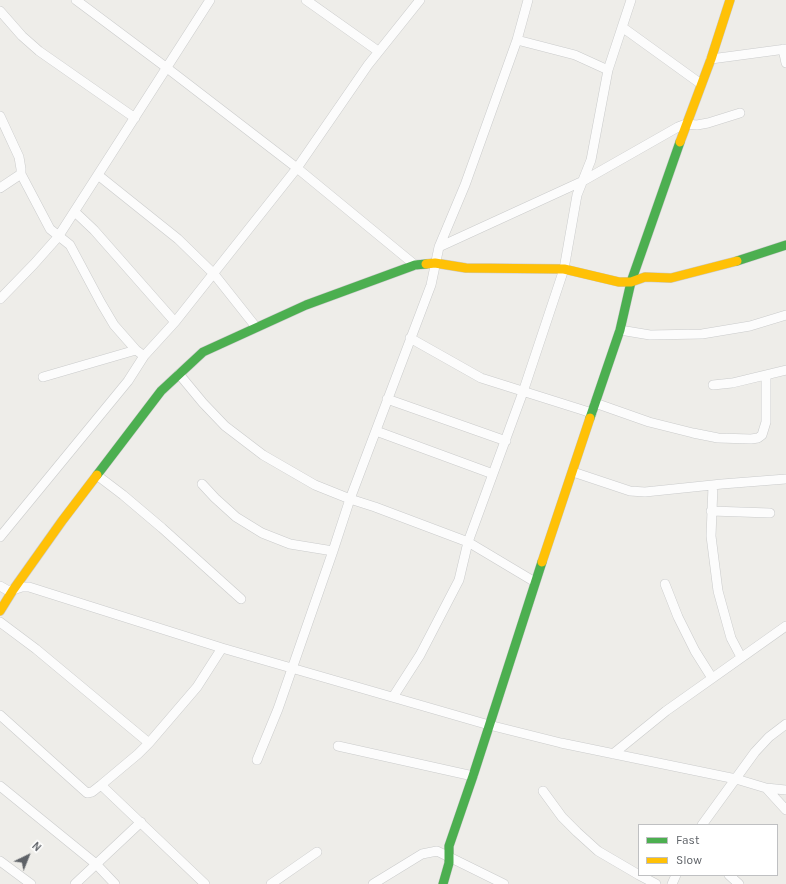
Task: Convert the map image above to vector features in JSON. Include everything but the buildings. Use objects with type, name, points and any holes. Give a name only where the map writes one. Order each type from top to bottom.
[{"type":"street","points":[[76,0],[297,168],[415,265]]},
{"type":"street","points":[[306,0],[378,52]]},
{"type":"street","points":[[0,537],[128,381],[140,353],[175,322],[297,168],[378,52],[420,0]]},
{"type":"street","points":[[257,760],[278,709],[350,500],[431,285],[439,247],[465,185],[517,40],[528,0]]},
{"type":"street","points":[[393,696],[420,654],[459,580],[468,542],[506,441],[564,269],[577,196],[591,160],[608,70],[631,0]]},
{"type":"street","points":[[443,884],[449,863],[449,846],[474,776],[489,725],[620,330],[631,282],[686,124],[711,59],[730,0]]},
{"type":"street","points":[[3,296],[58,237],[167,68],[208,1]]},
{"type":"street","points":[[0,11],[22,36],[40,51],[135,118]]},
{"type":"street","points":[[622,27],[701,84]]},
{"type":"street","points":[[517,40],[575,55],[608,70]]},
{"type":"street","points":[[711,59],[785,49],[786,63]]},
{"type":"street","points":[[439,247],[583,181],[678,127],[686,124],[708,123],[740,113]]},
{"type":"street","points":[[0,116],[19,157],[21,169],[20,174],[50,229],[58,237],[70,245],[114,325],[140,353]]},
{"type":"street","points":[[0,188],[20,174]]},
{"type":"street","points":[[98,175],[178,239],[214,274],[256,327]]},
{"type":"street","points":[[75,212],[94,230],[175,322]]},
{"type":"street","points":[[0,611],[13,590],[62,521],[98,476],[161,391],[204,352],[256,327],[306,305],[415,265],[435,263],[466,268],[564,269],[619,282],[631,282],[645,277],[671,278],[748,258],[786,245]]},
{"type":"street","points":[[0,285],[3,296]]},
{"type":"street","points":[[620,330],[650,335],[702,334],[750,326],[786,315]]},
{"type":"street","points":[[410,338],[481,378],[592,413]]},
{"type":"street","points":[[43,377],[140,353]]},
{"type":"street","points":[[713,385],[732,383],[786,370]]},
{"type":"street","points":[[178,374],[225,426],[263,455],[315,484],[350,500],[376,507],[468,542],[536,582]]},
{"type":"street","points":[[595,404],[649,422],[693,434],[718,438],[750,440],[758,438],[762,435],[766,422],[766,375]]},
{"type":"street","points":[[387,399],[506,441]]},
{"type":"street","points":[[376,431],[493,474]]},
{"type":"street","points":[[573,472],[630,491],[645,492],[786,479]]},
{"type":"street","points":[[98,476],[162,528],[241,599]]},
{"type":"street","points":[[202,484],[236,517],[262,533],[290,544],[333,551]]},
{"type":"street","points":[[713,486],[711,536],[718,591],[732,638],[741,657]]},
{"type":"street","points":[[711,511],[770,513]]},
{"type":"street","points":[[665,584],[678,617],[695,651],[712,678]]},
{"type":"street","points":[[0,586],[7,590],[29,587],[222,648],[393,696],[489,725],[613,754],[736,779],[766,788],[786,790]]},
{"type":"street","points":[[0,622],[36,648],[149,743]]},
{"type":"street","points":[[613,754],[666,711],[786,626]]},
{"type":"street","points":[[0,715],[87,793],[92,792],[101,786],[149,743],[197,687],[222,648]]},
{"type":"street","points":[[703,824],[755,752],[769,737],[786,724]]},
{"type":"street","points":[[338,746],[474,776]]},
{"type":"street","points":[[0,786],[96,864],[115,884]]},
{"type":"street","points":[[101,786],[206,884]]},
{"type":"street","points":[[766,788],[786,810]]},
{"type":"street","points":[[543,791],[562,817],[582,837],[598,851],[638,874]]},
{"type":"street","points":[[75,884],[141,822]]},
{"type":"street","points":[[372,884],[422,854],[437,851],[504,884]]},
{"type":"street","points":[[271,884],[317,852]]},
{"type":"street","points":[[0,861],[32,884]]},
{"type":"street","points":[[641,876],[656,884]]},
{"type":"street","points":[[730,876],[739,884]]},
{"type":"traffic: fast","points":[[590,418],[620,330],[631,282],[680,142]]},
{"type":"traffic: fast","points":[[737,261],[786,245]]},
{"type":"traffic: fast","points":[[97,475],[161,391],[203,352],[306,305],[415,265],[426,264]]},
{"type":"traffic: fast","points":[[443,884],[449,863],[449,846],[542,562]]},
{"type":"traffic: slow","points":[[680,142],[711,59],[730,0]]},
{"type":"traffic: slow","points":[[426,264],[435,263],[466,268],[564,269],[619,282],[631,282],[645,277],[671,278],[737,261]]},
{"type":"traffic: slow","points":[[542,562],[590,418]]},
{"type":"traffic: slow","points":[[0,611],[13,590],[62,521],[97,475]]}]
